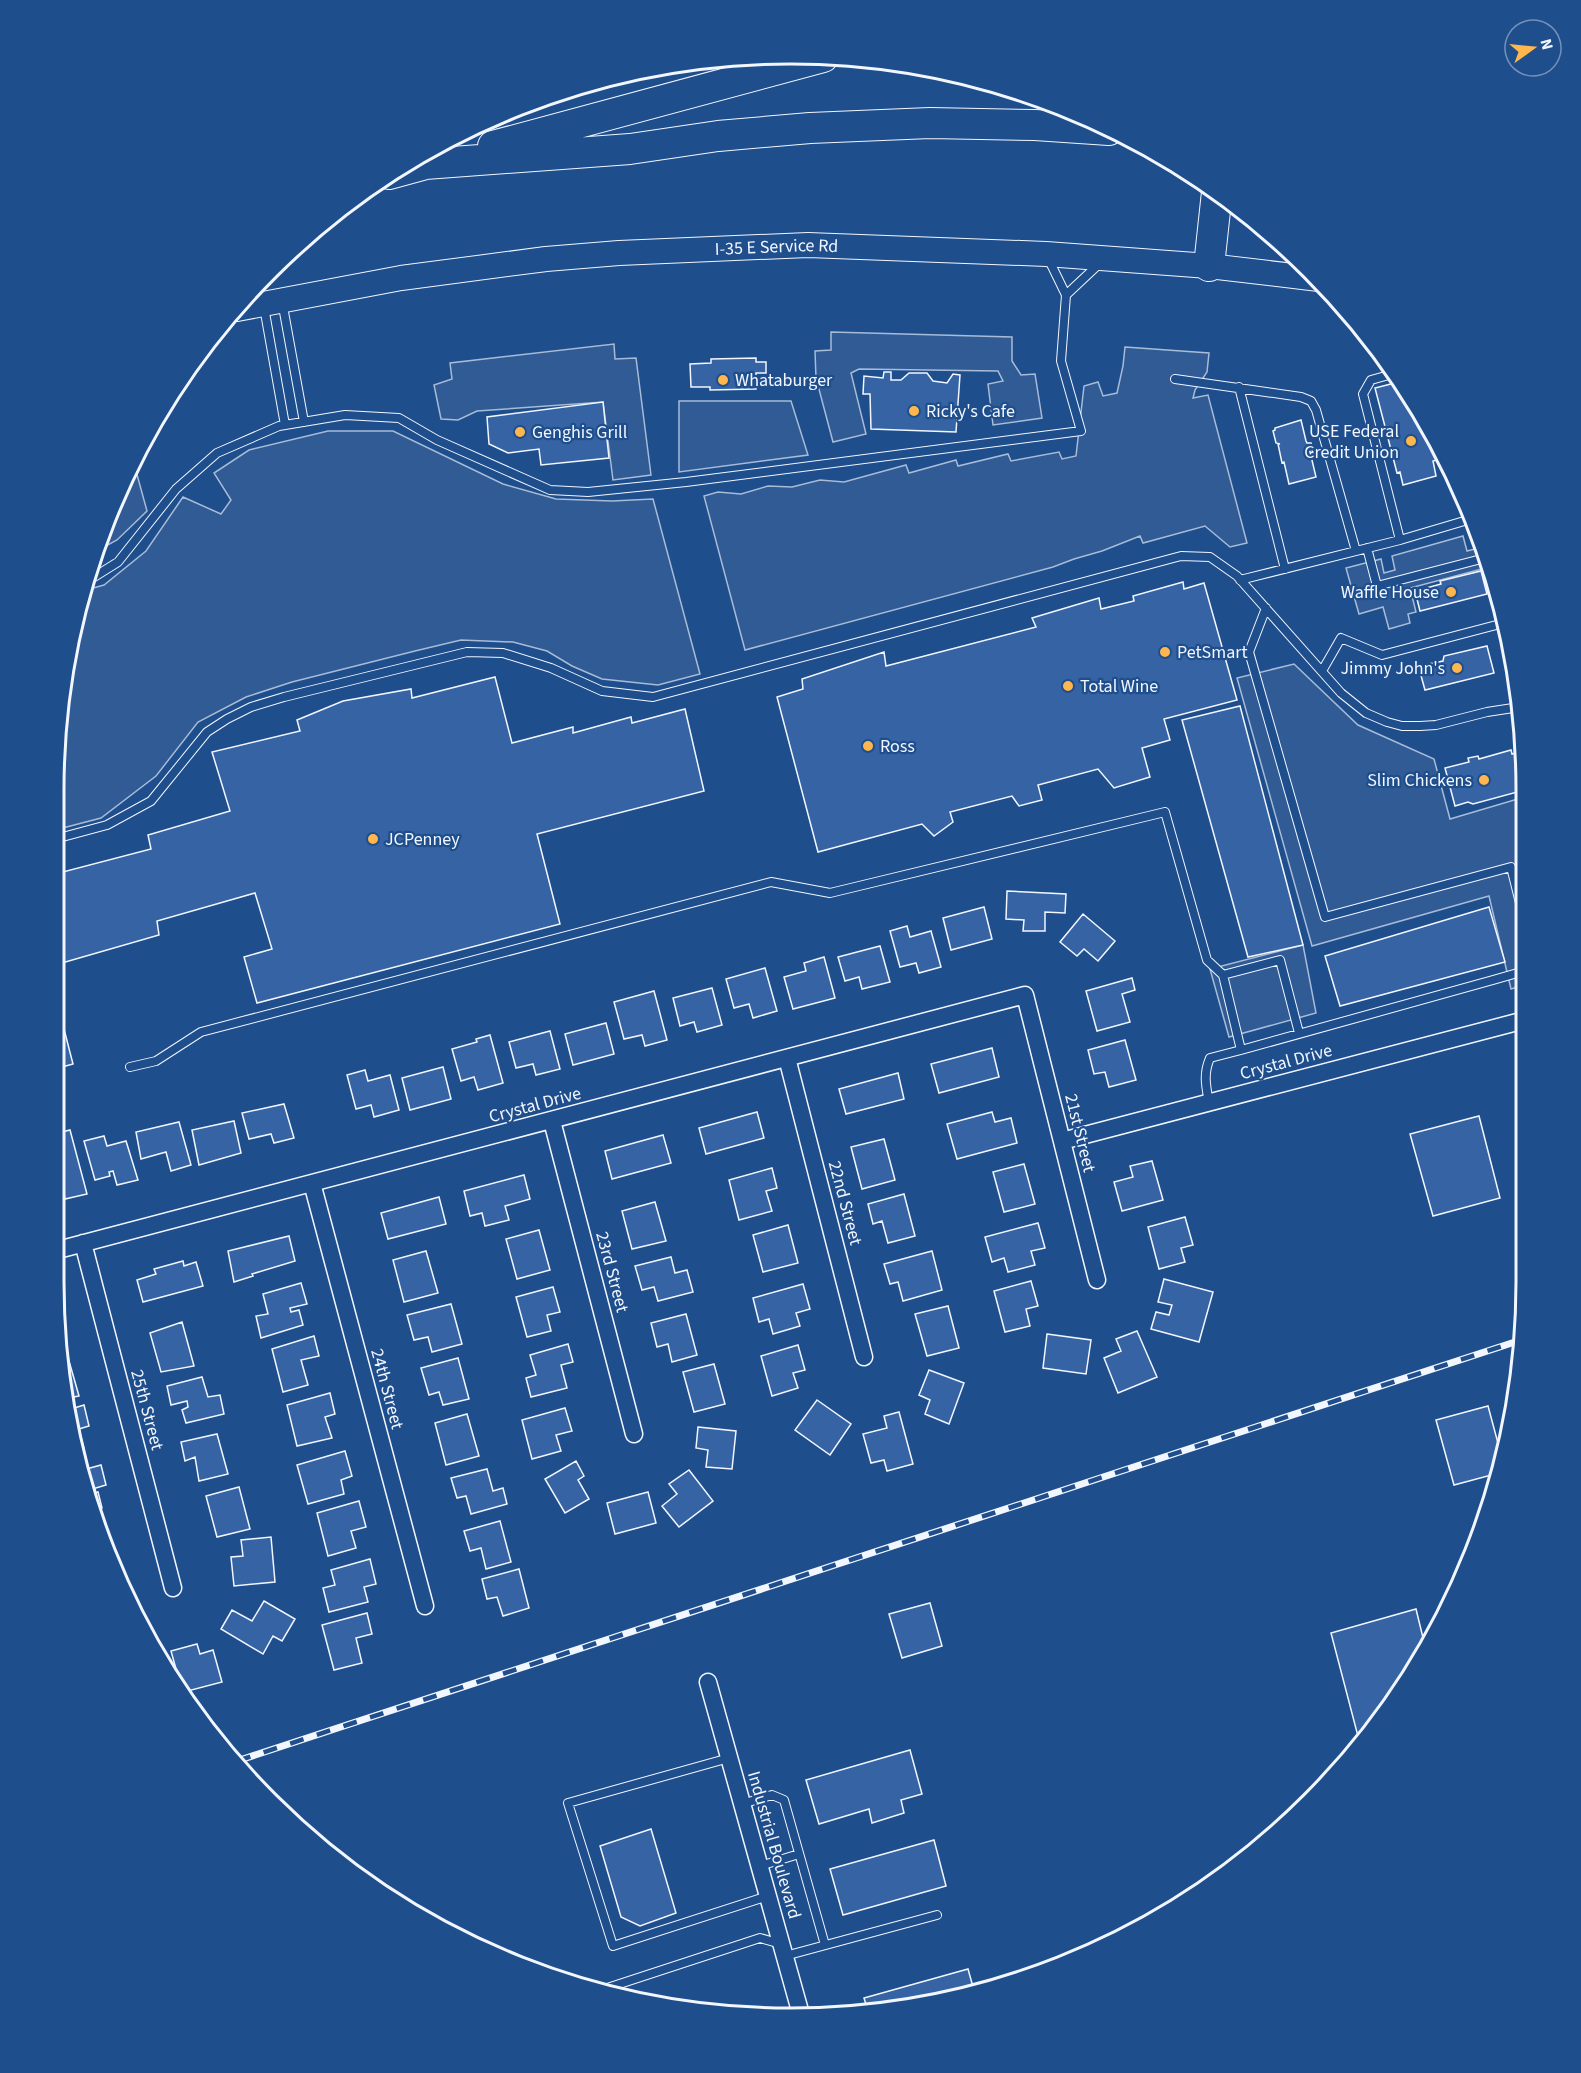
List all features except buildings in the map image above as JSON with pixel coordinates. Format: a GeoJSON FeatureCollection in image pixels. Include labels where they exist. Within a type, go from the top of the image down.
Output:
{"type":"FeatureCollection","features":[{"type":"Feature","properties":{"kind":"highway"},"geometry":{"type":"LineString","coordinates":[[425,164],[796,64]]}},
{"type":"Feature","properties":{"kind":"highway"},"geometry":{"type":"LineString","coordinates":[[425,164],[630,149],[718,136],[810,128],[930,123],[1088,129]]}},
{"type":"Feature","properties":{"kind":"highway"},"geometry":{"type":"LineString","coordinates":[[1209,266],[1216,203]]}},
{"type":"Feature","properties":{"kind":"street","name":"I-35 E Service Rd"},"geometry":{"type":"LineString","coordinates":[[250,306],[401,278],[546,259],[808,245],[1046,254],[1209,266],[1304,277]]}},
{"type":"Feature","properties":{"kind":"street","name":"Crystal Drive"},"geometry":{"type":"LineString","coordinates":[[64,1249],[1025,995]]}},
{"type":"Feature","properties":{"kind":"street","name":"21st Street"},"geometry":{"type":"LineString","coordinates":[[1025,995],[1097,1280]]}},
{"type":"Feature","properties":{"kind":"street","name":"Crystal Drive"},"geometry":{"type":"LineString","coordinates":[[1062,1141],[1516,1022]]}},
{"type":"Feature","properties":{"kind":"street","name":"22nd Street"},"geometry":{"type":"LineString","coordinates":[[787,1058],[864,1357]]}},
{"type":"Feature","properties":{"kind":"street","name":"23rd Street"},"geometry":{"type":"LineString","coordinates":[[552,1121],[634,1434]]}},
{"type":"Feature","properties":{"kind":"street","name":"24th Street"},"geometry":{"type":"LineString","coordinates":[[312,1183],[425,1606]]}},
{"type":"Feature","properties":{"kind":"street","name":"25th Street"},"geometry":{"type":"LineString","coordinates":[[83,1244],[173,1588]]}},
{"type":"Feature","properties":{"kind":"street","name":"Industrial Boulevard"},"geometry":{"type":"LineString","coordinates":[[708,1682],[799,2008]]}},
{"type":"Feature","properties":{"kind":"lane"},"geometry":{"type":"LineString","coordinates":[[98,575],[118,562],[176,489],[217,453],[285,425],[345,415],[399,418],[437,440],[550,490],[588,492],[686,482],[1081,430],[1061,361],[1066,296],[1046,254]]}},
{"type":"Feature","properties":{"kind":"lane"},"geometry":{"type":"LineString","coordinates":[[1066,296],[1105,258]]}},
{"type":"Feature","properties":{"kind":"lane"},"geometry":{"type":"LineString","coordinates":[[272,302],[304,422]]}},
{"type":"Feature","properties":{"kind":"lane"},"geometry":{"type":"LineString","coordinates":[[272,302],[285,425]]}},
{"type":"Feature","properties":{"kind":"lane"},"geometry":{"type":"LineString","coordinates":[[1386,376],[1371,380],[1363,394],[1400,540]]}},
{"type":"Feature","properties":{"kind":"lane"},"geometry":{"type":"LineString","coordinates":[[1175,379],[1301,397],[1311,401],[1316,411],[1356,551]]}},
{"type":"Feature","properties":{"kind":"lane"},"geometry":{"type":"LineString","coordinates":[[1239,387],[1285,569]]}},
{"type":"Feature","properties":{"kind":"lane"},"geometry":{"type":"LineString","coordinates":[[1240,580],[1400,540],[1464,521]]}},
{"type":"Feature","properties":{"kind":"lane"},"geometry":{"type":"LineString","coordinates":[[1367,548],[1377,586],[1479,560]]}},
{"type":"Feature","properties":{"kind":"lane"},"geometry":{"type":"LineString","coordinates":[[64,837],[107,825],[151,801],[207,732],[226,719],[251,707],[284,697],[467,652],[503,652],[551,668],[602,691],[653,697],[1173,558],[1195,556],[1210,558],[1240,580],[1341,693],[1366,713],[1402,726],[1436,725],[1486,712],[1511,708]]}},
{"type":"Feature","properties":{"kind":"lane"},"geometry":{"type":"LineString","coordinates":[[1266,608],[1249,652],[1325,917],[1511,867],[1516,887]]}},
{"type":"Feature","properties":{"kind":"lane"},"geometry":{"type":"LineString","coordinates":[[1322,671],[1341,639],[1382,655],[1497,625]]}},
{"type":"Feature","properties":{"kind":"lane"},"geometry":{"type":"LineString","coordinates":[[130,1067],[156,1061],[201,1032],[771,882],[830,893],[1165,812],[1207,960],[1223,975],[1241,1050]]}},
{"type":"Feature","properties":{"kind":"lane"},"geometry":{"type":"LineString","coordinates":[[1223,975],[1280,960],[1299,1034]]}},
{"type":"Feature","properties":{"kind":"lane"},"geometry":{"type":"LineString","coordinates":[[1209,1103],[1205,1070],[1210,1058],[1516,973]]}},
{"type":"Feature","properties":{"kind":"lane"},"geometry":{"type":"LineString","coordinates":[[729,1758],[568,1803],[614,1946],[768,1896]]}},
{"type":"Feature","properties":{"kind":"lane"},"geometry":{"type":"LineString","coordinates":[[742,1804],[772,1795],[784,1800],[825,1945]]}},
{"type":"Feature","properties":{"kind":"lane"},"geometry":{"type":"LineString","coordinates":[[760,1866],[799,1854]]}},
{"type":"Feature","properties":{"kind":"lane"},"geometry":{"type":"LineString","coordinates":[[613,1986],[760,1938],[783,1950],[825,1945],[937,1915]]}},
{"type":"Feature","properties":{"kind":"shaded area"},"geometry":{"type":"Polygon","coordinates":[[[831,332],[1012,337],[1012,361],[1021,375],[1035,374],[1042,418],[993,425],[988,384],[1003,381],[998,371],[859,369],[851,373],[866,434],[833,442],[816,378],[815,351],[831,350],[831,332]]]}},
{"type":"Feature","properties":{"kind":"shaded area"},"geometry":{"type":"Polygon","coordinates":[[[614,344],[615,359],[636,358],[651,475],[613,480],[603,402],[477,411],[458,420],[441,419],[434,385],[452,379],[450,363],[614,344]]]}},
{"type":"Feature","properties":{"kind":"shaded area"},"geometry":{"type":"Polygon","coordinates":[[[1125,347],[1209,353],[1207,372],[1195,390],[1193,398],[1208,395],[1247,543],[1230,547],[1205,526],[1143,543],[1140,536],[1053,567],[745,650],[704,496],[718,492],[741,494],[768,486],[792,487],[820,480],[844,482],[906,465],[909,473],[956,460],[958,466],[1008,454],[1011,461],[1059,452],[1062,459],[1076,456],[1084,386],[1098,382],[1103,396],[1117,393],[1125,347]]]}},
{"type":"Feature","properties":{"kind":"shaded area"},"geometry":{"type":"Polygon","coordinates":[[[679,401],[791,401],[808,455],[679,472],[679,401]]]}},
{"type":"Feature","properties":{"kind":"shaded area"},"geometry":{"type":"Polygon","coordinates":[[[328,431],[393,431],[503,484],[556,499],[612,501],[653,499],[700,674],[658,685],[602,679],[572,666],[547,651],[513,642],[461,640],[415,651],[292,682],[246,697],[198,722],[156,776],[101,818],[64,828],[66,743],[71,696],[78,649],[94,588],[104,585],[146,551],[183,497],[221,514],[231,500],[214,473],[249,450],[328,431]]]}},
{"type":"Feature","properties":{"kind":"shaded area"},"geometry":{"type":"Polygon","coordinates":[[[137,474],[147,511],[117,540],[108,545],[137,474]]]}},
{"type":"Feature","properties":{"kind":"shaded area"},"geometry":{"type":"Polygon","coordinates":[[[1463,536],[1467,551],[1475,549],[1482,569],[1410,588],[1416,612],[1408,614],[1410,623],[1389,629],[1383,607],[1359,614],[1346,568],[1381,559],[1384,573],[1395,570],[1392,556],[1463,536]]]}},
{"type":"Feature","properties":{"kind":"shaded area"},"geometry":{"type":"Polygon","coordinates":[[[1294,664],[1358,725],[1434,759],[1450,819],[1516,799],[1516,988],[1511,989],[1489,896],[1312,946],[1237,678],[1294,664]]]}},
{"type":"Feature","properties":{"kind":"shaded area"},"geometry":{"type":"Polygon","coordinates":[[[1303,945],[1316,1013],[1229,1037],[1210,969],[1303,945]]]}},
{"type":"Feature","properties":{"kind":"railway"},"geometry":{"type":"LineString","coordinates":[[243,1759],[1514,1342]]}},
{"type":"Feature","properties":{"kind":"place","name":"Whataburger"},"geometry":{"type":"Point","coordinates":[723,380]}},
{"type":"Feature","properties":{"kind":"place","name":"Ricky's Cafe"},"geometry":{"type":"Point","coordinates":[914,411]}},
{"type":"Feature","properties":{"kind":"place","name":"Genghis Grill"},"geometry":{"type":"Point","coordinates":[520,432]}},
{"type":"Feature","properties":{"kind":"place","name":"USE Federal Credit Union"},"geometry":{"type":"Point","coordinates":[1411,441]}},
{"type":"Feature","properties":{"kind":"place","name":"Waffle House"},"geometry":{"type":"Point","coordinates":[1451,592]}},
{"type":"Feature","properties":{"kind":"place","name":"PetSmart"},"geometry":{"type":"Point","coordinates":[1165,652]}},
{"type":"Feature","properties":{"kind":"place","name":"Jimmy John's"},"geometry":{"type":"Point","coordinates":[1457,668]}},
{"type":"Feature","properties":{"kind":"place","name":"Total Wine"},"geometry":{"type":"Point","coordinates":[1068,686]}},
{"type":"Feature","properties":{"kind":"place","name":"Ross"},"geometry":{"type":"Point","coordinates":[868,746]}},
{"type":"Feature","properties":{"kind":"place","name":"Slim Chickens"},"geometry":{"type":"Point","coordinates":[1484,780]}},
{"type":"Feature","properties":{"kind":"place","name":"JCPenney"},"geometry":{"type":"Point","coordinates":[373,839]}}]}
